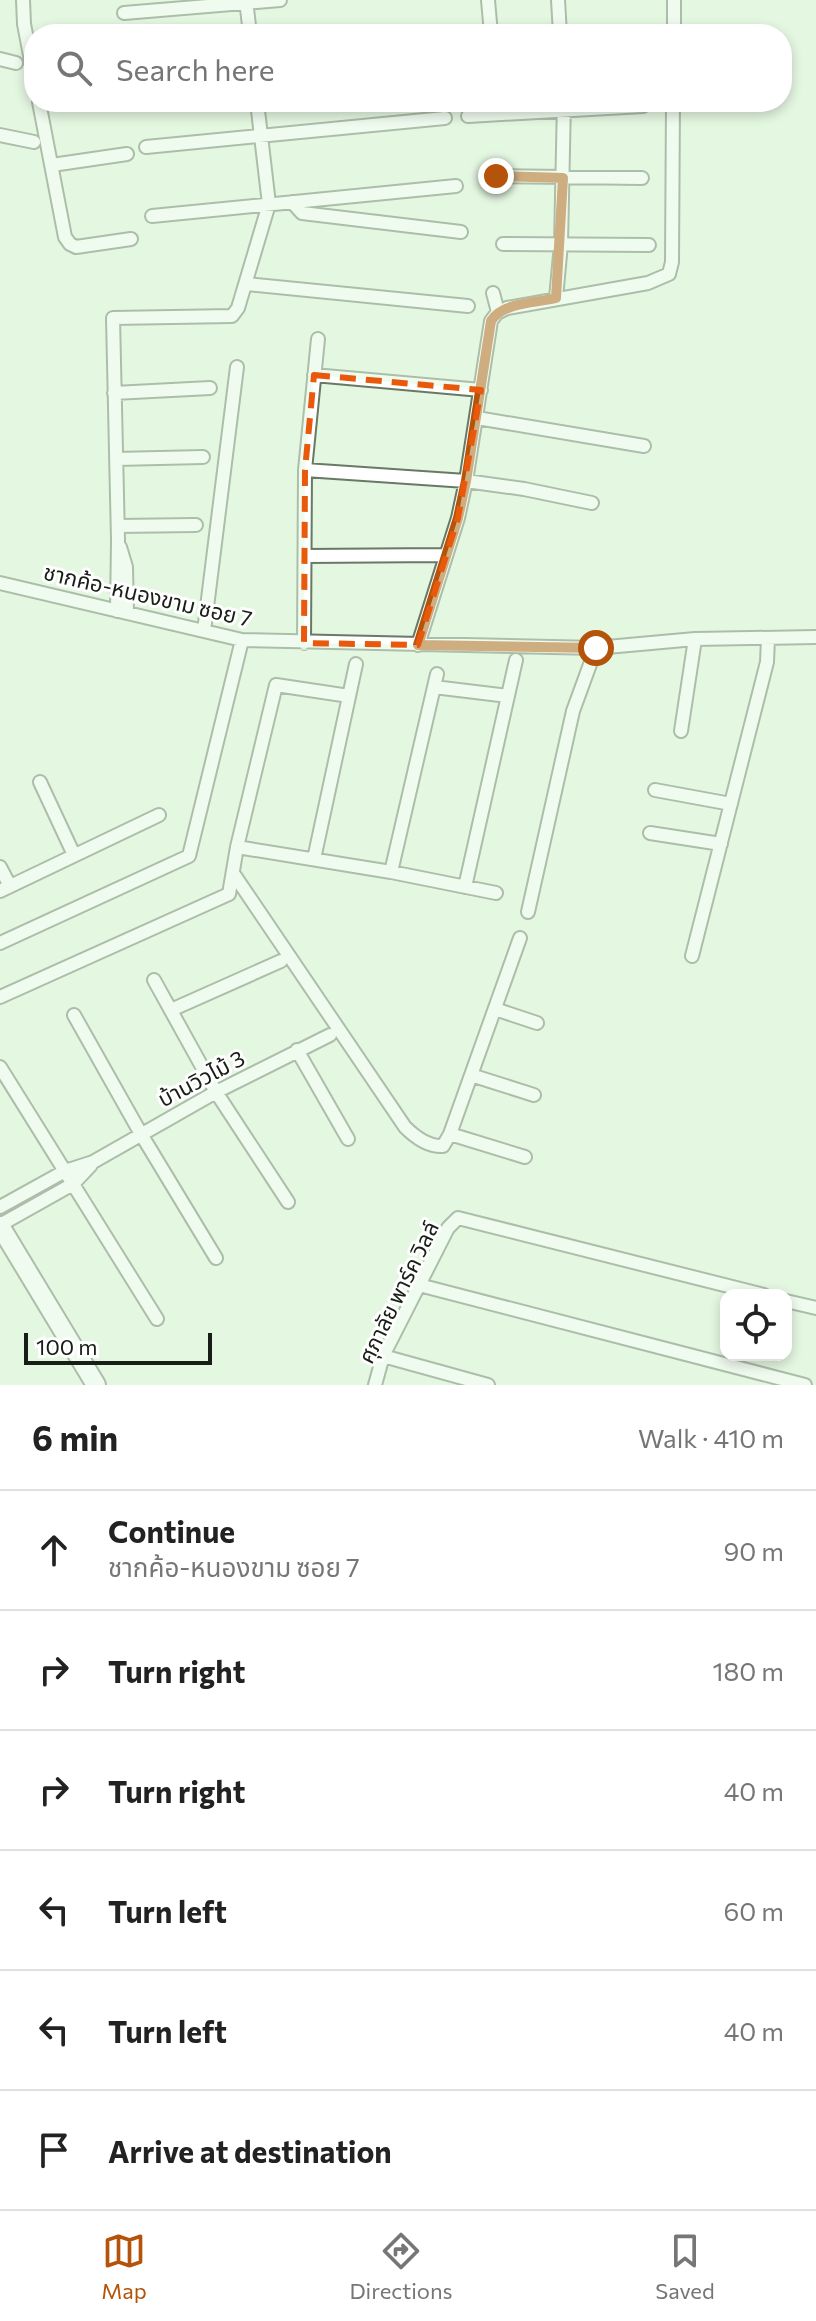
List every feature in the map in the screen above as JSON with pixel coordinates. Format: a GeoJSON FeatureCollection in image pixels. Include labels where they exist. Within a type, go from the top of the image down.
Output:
{"type":"FeatureCollection","features":[{"type":"Feature","properties":{"kind":"street"},"geometry":{"type":"LineString","coordinates":[[23,0],[24,24]]}},
{"type":"Feature","properties":{"kind":"street"},"geometry":{"type":"LineString","coordinates":[[124,13],[280,0]]}},
{"type":"Feature","properties":{"kind":"street"},"geometry":{"type":"LineString","coordinates":[[488,0],[490,24]]}},
{"type":"Feature","properties":{"kind":"street"},"geometry":{"type":"LineString","coordinates":[[558,0],[559,24]]}},
{"type":"Feature","properties":{"kind":"street"},"geometry":{"type":"LineString","coordinates":[[674,0],[674,24]]}},
{"type":"Feature","properties":{"kind":"street"},"geometry":{"type":"LineString","coordinates":[[247,2],[249,24]]}},
{"type":"Feature","properties":{"kind":"street"},"geometry":{"type":"LineString","coordinates":[[0,59],[16,63]]}},
{"type":"Feature","properties":{"kind":"street"},"geometry":{"type":"LineString","coordinates":[[41,112],[65,237],[76,247],[131,239]]}},
{"type":"Feature","properties":{"kind":"street"},"geometry":{"type":"LineString","coordinates":[[122,612],[113,318],[232,316],[238,308],[269,204],[258,112]]}},
{"type":"Feature","properties":{"kind":"street"},"geometry":{"type":"LineString","coordinates":[[468,116],[482,112]]}},
{"type":"Feature","properties":{"kind":"street"},"geometry":{"type":"LineString","coordinates":[[562,297],[564,112]]}},
{"type":"Feature","properties":{"kind":"street"},"geometry":{"type":"LineString","coordinates":[[418,645],[458,518],[491,321],[498,312],[562,297],[648,283],[669,274],[672,262],[673,112]]}},
{"type":"Feature","properties":{"kind":"street"},"geometry":{"type":"LineString","coordinates":[[146,147],[445,118]]}},
{"type":"Feature","properties":{"kind":"street"},"geometry":{"type":"LineString","coordinates":[[0,135],[34,142]]}},
{"type":"Feature","properties":{"kind":"street"},"geometry":{"type":"LineString","coordinates":[[52,165],[127,154]]}},
{"type":"Feature","properties":{"kind":"street"},"geometry":{"type":"LineString","coordinates":[[496,176],[642,178]]}},
{"type":"Feature","properties":{"kind":"street"},"geometry":{"type":"LineString","coordinates":[[152,216],[456,186]]}},
{"type":"Feature","properties":{"kind":"street"},"geometry":{"type":"LineString","coordinates":[[292,202],[302,213],[461,232]]}},
{"type":"Feature","properties":{"kind":"street"},"geometry":{"type":"LineString","coordinates":[[503,244],[649,245]]}},
{"type":"Feature","properties":{"kind":"street"},"geometry":{"type":"LineString","coordinates":[[247,284],[468,306]]}},
{"type":"Feature","properties":{"kind":"street"},"geometry":{"type":"LineString","coordinates":[[493,293],[498,312]]}},
{"type":"Feature","properties":{"kind":"street"},"geometry":{"type":"LineString","coordinates":[[304,643],[305,470],[318,339]]}},
{"type":"Feature","properties":{"kind":"street"},"geometry":{"type":"LineString","coordinates":[[204,631],[237,367]]}},
{"type":"Feature","properties":{"kind":"street"},"geometry":{"type":"LineString","coordinates":[[314,375],[481,390]]}},
{"type":"Feature","properties":{"kind":"street"},"geometry":{"type":"LineString","coordinates":[[114,393],[210,388]]}},
{"type":"Feature","properties":{"kind":"street"},"geometry":{"type":"LineString","coordinates":[[477,418],[644,446]]}},
{"type":"Feature","properties":{"kind":"street"},"geometry":{"type":"LineString","coordinates":[[116,459],[203,457]]}},
{"type":"Feature","properties":{"kind":"street"},"geometry":{"type":"LineString","coordinates":[[305,470],[466,481],[592,503]]}},
{"type":"Feature","properties":{"kind":"street"},"geometry":{"type":"LineString","coordinates":[[118,526],[196,525]]}},
{"type":"Feature","properties":{"kind":"street"},"geometry":{"type":"LineString","coordinates":[[305,556],[444,555]]}},
{"type":"Feature","properties":{"kind":"street","name":"ชากค้อ-หนองขาม ซอย 7"},"geometry":{"type":"LineString","coordinates":[[0,583],[242,640],[596,648],[695,639],[816,637]]}},
{"type":"Feature","properties":{"kind":"street"},"geometry":{"type":"LineString","coordinates":[[692,956],[767,662],[768,638]]}},
{"type":"Feature","properties":{"kind":"street"},"geometry":{"type":"LineString","coordinates":[[681,731],[695,639]]}},
{"type":"Feature","properties":{"kind":"street"},"geometry":{"type":"LineString","coordinates":[[0,943],[189,856],[242,640]]}},
{"type":"Feature","properties":{"kind":"street"},"geometry":{"type":"LineString","coordinates":[[528,912],[573,711],[596,648]]}},
{"type":"Feature","properties":{"kind":"street"},"geometry":{"type":"LineString","coordinates":[[465,887],[516,660]]}},
{"type":"Feature","properties":{"kind":"street"},"geometry":{"type":"LineString","coordinates":[[314,859],[356,664]]}},
{"type":"Feature","properties":{"kind":"street"},"geometry":{"type":"LineString","coordinates":[[391,872],[436,681],[508,696]]}},
{"type":"Feature","properties":{"kind":"street"},"geometry":{"type":"LineString","coordinates":[[0,997],[229,894],[237,847],[276,685],[349,696]]}},
{"type":"Feature","properties":{"kind":"street"},"geometry":{"type":"LineString","coordinates":[[40,782],[74,855]]}},
{"type":"Feature","properties":{"kind":"street"},"geometry":{"type":"LineString","coordinates":[[655,790],[731,804]]}},
{"type":"Feature","properties":{"kind":"street"},"geometry":{"type":"LineString","coordinates":[[0,867],[5,888],[159,815]]}},
{"type":"Feature","properties":{"kind":"street"},"geometry":{"type":"LineString","coordinates":[[650,833],[721,844]]}},
{"type":"Feature","properties":{"kind":"street"},"geometry":{"type":"LineString","coordinates":[[237,847],[496,893]]}},
{"type":"Feature","properties":{"kind":"street"},"geometry":{"type":"LineString","coordinates":[[233,873],[405,1127],[435,1146],[443,1146],[450,1134],[520,938]]}},
{"type":"Feature","properties":{"kind":"street"},"geometry":{"type":"LineString","coordinates":[[171,1010],[281,961]]}},
{"type":"Feature","properties":{"kind":"street"},"geometry":{"type":"LineString","coordinates":[[154,980],[216,1092],[288,1202]]}},
{"type":"Feature","properties":{"kind":"street"},"geometry":{"type":"LineString","coordinates":[[495,1009],[537,1023]]}},
{"type":"Feature","properties":{"kind":"street"},"geometry":{"type":"LineString","coordinates":[[74,1015],[216,1258]]}},
{"type":"Feature","properties":{"kind":"street","name":"บ้านวิวไม้ 3"},"geometry":{"type":"LineString","coordinates":[[0,1207],[65,1171],[93,1162],[216,1092],[330,1035]]}},
{"type":"Feature","properties":{"kind":"street"},"geometry":{"type":"LineString","coordinates":[[297,1050],[348,1139]]}},
{"type":"Feature","properties":{"kind":"street"},"geometry":{"type":"LineString","coordinates":[[0,1067],[157,1319]]}},
{"type":"Feature","properties":{"kind":"street"},"geometry":{"type":"LineString","coordinates":[[471,1075],[534,1095]]}},
{"type":"Feature","properties":{"kind":"street"},"geometry":{"type":"LineString","coordinates":[[450,1134],[525,1157]]}},
{"type":"Feature","properties":{"kind":"street","name":"บ้านวิวไม้ 3"},"geometry":{"type":"LineString","coordinates":[[0,1226],[73,1184],[93,1162]]}},
{"type":"Feature","properties":{"kind":"street","name":"ศุภาลัย พาร์ค วิลล์"},"geometry":{"type":"LineString","coordinates":[[375,1385],[383,1356],[448,1228],[458,1218],[740,1289]]}},
{"type":"Feature","properties":{"kind":"street"},"geometry":{"type":"LineString","coordinates":[[0,1226],[96,1385]]}},
{"type":"Feature","properties":{"kind":"street"},"geometry":{"type":"LineString","coordinates":[[419,1285],[805,1385]]}},
{"type":"Feature","properties":{"kind":"street"},"geometry":{"type":"LineString","coordinates":[[792,1302],[816,1308]]}},
{"type":"Feature","properties":{"kind":"street"},"geometry":{"type":"LineString","coordinates":[[383,1356],[488,1385]]}},
{"type":"Feature","properties":{"kind":"highlighted area"},"geometry":{"type":"Polygon","coordinates":[[[314,375],[481,390],[458,518],[418,645],[304,643],[305,470],[314,375]]]}},
{"type":"Feature","properties":{"kind":"route"},"geometry":{"type":"LineString","coordinates":[[496,176],[563,178],[556,298],[507,308],[497,313],[491,321],[458,518],[418,645],[596,648]]}}]}
